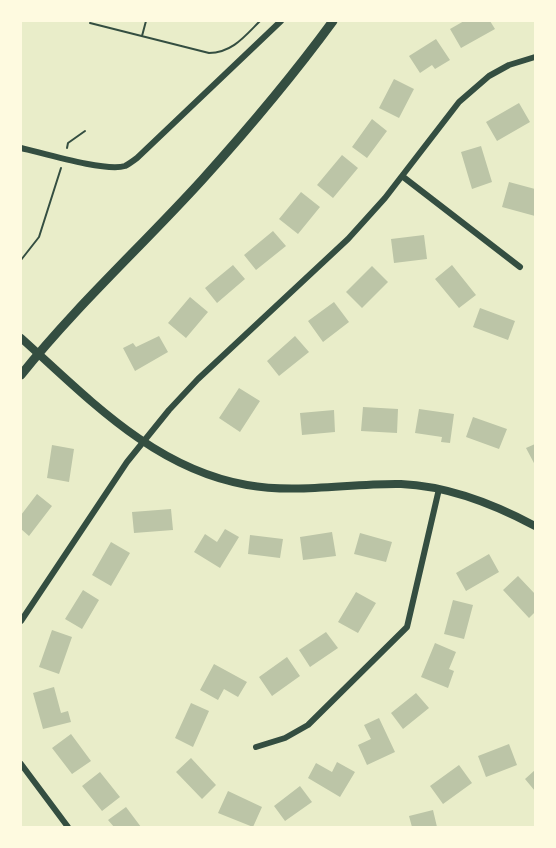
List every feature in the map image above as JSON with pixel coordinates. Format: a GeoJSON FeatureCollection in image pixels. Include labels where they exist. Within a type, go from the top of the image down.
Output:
{"type":"FeatureCollection","features":[{"type":"Feature","properties":{"kind":"main road"},"geometry":{"type":"LineString","coordinates":[[21,375],[38,353],[123,261],[201,181],[274,97],[333,21]]}},
{"type":"Feature","properties":{"kind":"street"},"geometry":{"type":"LineString","coordinates":[[21,148],[111,167],[127,165],[281,21]]}},
{"type":"Feature","properties":{"kind":"street"},"geometry":{"type":"LineString","coordinates":[[21,621],[142,442],[198,379],[348,239],[402,176],[459,102],[489,76],[509,65],[535,57]]}},
{"type":"Feature","properties":{"kind":"street"},"geometry":{"type":"LineString","coordinates":[[402,176],[520,267]]}},
{"type":"Feature","properties":{"kind":"street"},"geometry":{"type":"LineString","coordinates":[[21,338],[116,423],[142,442],[184,465],[220,479],[247,485],[285,488],[401,484],[439,489],[474,498],[505,510],[535,526]]}},
{"type":"Feature","properties":{"kind":"street"},"geometry":{"type":"LineString","coordinates":[[256,747],[285,738],[308,725],[407,627],[439,489]]}},
{"type":"Feature","properties":{"kind":"street"},"geometry":{"type":"LineString","coordinates":[[21,764],[68,827]]}},
{"type":"Feature","properties":{"kind":"path"},"geometry":{"type":"LineString","coordinates":[[142,36],[146,21]]}},
{"type":"Feature","properties":{"kind":"path"},"geometry":{"type":"LineString","coordinates":[[90,23],[221,53],[232,47],[260,21]]}},
{"type":"Feature","properties":{"kind":"path"},"geometry":{"type":"LineString","coordinates":[[21,260],[39,237],[68,143],[85,131]]}},
{"type":"Feature","properties":{"kind":"building"},"geometry":{"type":"Polygon","coordinates":[[[464,21],[490,21],[495,29],[461,48],[450,29],[464,21]]]}},
{"type":"Feature","properties":{"kind":"building"},"geometry":{"type":"Polygon","coordinates":[[[436,39],[450,60],[435,69],[432,65],[420,73],[409,56],[436,39]]]}},
{"type":"Feature","properties":{"kind":"building"},"geometry":{"type":"Polygon","coordinates":[[[394,79],[414,89],[399,118],[379,108],[394,79]]]}},
{"type":"Feature","properties":{"kind":"building"},"geometry":{"type":"Polygon","coordinates":[[[519,103],[530,122],[497,141],[486,122],[519,103]]]}},
{"type":"Feature","properties":{"kind":"building"},"geometry":{"type":"Polygon","coordinates":[[[372,119],[387,131],[367,158],[352,147],[372,119]]]}},
{"type":"Feature","properties":{"kind":"building"},"geometry":{"type":"Polygon","coordinates":[[[481,146],[492,182],[472,189],[461,152],[481,146]]]}},
{"type":"Feature","properties":{"kind":"building"},"geometry":{"type":"Polygon","coordinates":[[[342,155],[358,168],[333,198],[317,185],[342,155]]]}},
{"type":"Feature","properties":{"kind":"building"},"geometry":{"type":"Polygon","coordinates":[[[509,182],[535,189],[535,216],[502,207],[509,182]]]}},
{"type":"Feature","properties":{"kind":"building"},"geometry":{"type":"Polygon","coordinates":[[[301,192],[320,207],[298,234],[279,219],[301,192]]]}},
{"type":"Feature","properties":{"kind":"building"},"geometry":{"type":"Polygon","coordinates":[[[273,231],[286,246],[256,270],[244,255],[273,231]]]}},
{"type":"Feature","properties":{"kind":"building"},"geometry":{"type":"Polygon","coordinates":[[[424,235],[427,259],[394,263],[391,239],[424,235]]]}},
{"type":"Feature","properties":{"kind":"building"},"geometry":{"type":"Polygon","coordinates":[[[233,265],[245,279],[217,303],[205,288],[233,265]]]}},
{"type":"Feature","properties":{"kind":"building"},"geometry":{"type":"Polygon","coordinates":[[[452,265],[476,295],[459,308],[435,279],[452,265]]]}},
{"type":"Feature","properties":{"kind":"building"},"geometry":{"type":"Polygon","coordinates":[[[372,266],[388,282],[362,308],[346,292],[372,266]]]}},
{"type":"Feature","properties":{"kind":"building"},"geometry":{"type":"Polygon","coordinates":[[[190,297],[208,312],[186,338],[168,323],[190,297]]]}},
{"type":"Feature","properties":{"kind":"building"},"geometry":{"type":"Polygon","coordinates":[[[334,302],[349,322],[323,342],[308,321],[334,302]]]}},
{"type":"Feature","properties":{"kind":"building"},"geometry":{"type":"Polygon","coordinates":[[[480,308],[515,321],[508,340],[473,327],[480,308]]]}},
{"type":"Feature","properties":{"kind":"building"},"geometry":{"type":"Polygon","coordinates":[[[159,336],[168,352],[135,371],[123,348],[133,343],[136,347],[159,336]]]}},
{"type":"Feature","properties":{"kind":"building"},"geometry":{"type":"Polygon","coordinates":[[[295,336],[309,352],[279,376],[267,361],[295,336]]]}},
{"type":"Feature","properties":{"kind":"building"},"geometry":{"type":"Polygon","coordinates":[[[239,388],[260,401],[240,432],[219,418],[239,388]]]}},
{"type":"Feature","properties":{"kind":"building"},"geometry":{"type":"Polygon","coordinates":[[[363,407],[398,409],[397,433],[361,431],[363,407]]]}},
{"type":"Feature","properties":{"kind":"building"},"geometry":{"type":"Polygon","coordinates":[[[419,409],[454,414],[450,443],[441,442],[442,437],[415,433],[419,409]]]}},
{"type":"Feature","properties":{"kind":"building"},"geometry":{"type":"Polygon","coordinates":[[[334,410],[335,432],[302,435],[300,413],[334,410]]]}},
{"type":"Feature","properties":{"kind":"building"},"geometry":{"type":"Polygon","coordinates":[[[473,417],[507,429],[499,449],[466,437],[473,417]]]}},
{"type":"Feature","properties":{"kind":"building"},"geometry":{"type":"Polygon","coordinates":[[[535,444],[535,465],[526,448],[535,444]]]}},
{"type":"Feature","properties":{"kind":"building"},"geometry":{"type":"Polygon","coordinates":[[[52,445],[74,449],[69,482],[47,478],[52,445]]]}},
{"type":"Feature","properties":{"kind":"building"},"geometry":{"type":"Polygon","coordinates":[[[37,494],[52,506],[29,536],[21,529],[21,515],[37,494]]]}},
{"type":"Feature","properties":{"kind":"building"},"geometry":{"type":"Polygon","coordinates":[[[171,509],[173,530],[134,533],[132,512],[171,509]]]}},
{"type":"Feature","properties":{"kind":"building"},"geometry":{"type":"Polygon","coordinates":[[[225,529],[239,537],[220,568],[194,552],[205,534],[217,542],[225,529]]]}},
{"type":"Feature","properties":{"kind":"building"},"geometry":{"type":"Polygon","coordinates":[[[332,532],[336,556],[303,560],[300,537],[332,532]]]}},
{"type":"Feature","properties":{"kind":"building"},"geometry":{"type":"Polygon","coordinates":[[[360,533],[392,542],[386,562],[354,554],[360,533]]]}},
{"type":"Feature","properties":{"kind":"building"},"geometry":{"type":"Polygon","coordinates":[[[250,535],[283,539],[280,558],[248,554],[250,535]]]}},
{"type":"Feature","properties":{"kind":"building"},"geometry":{"type":"Polygon","coordinates":[[[111,542],[130,553],[111,586],[92,575],[111,542]]]}},
{"type":"Feature","properties":{"kind":"building"},"geometry":{"type":"Polygon","coordinates":[[[489,554],[499,572],[466,591],[456,573],[489,554]]]}},
{"type":"Feature","properties":{"kind":"building"},"geometry":{"type":"Polygon","coordinates":[[[518,576],[535,594],[535,612],[529,618],[503,590],[518,576]]]}},
{"type":"Feature","properties":{"kind":"building"},"geometry":{"type":"Polygon","coordinates":[[[83,590],[99,600],[82,629],[65,619],[83,590]]]}},
{"type":"Feature","properties":{"kind":"building"},"geometry":{"type":"Polygon","coordinates":[[[356,592],[376,603],[358,633],[338,622],[356,592]]]}},
{"type":"Feature","properties":{"kind":"building"},"geometry":{"type":"Polygon","coordinates":[[[453,600],[473,605],[464,639],[444,634],[453,600]]]}},
{"type":"Feature","properties":{"kind":"building"},"geometry":{"type":"Polygon","coordinates":[[[52,630],[72,637],[59,674],[39,667],[52,630]]]}},
{"type":"Feature","properties":{"kind":"building"},"geometry":{"type":"Polygon","coordinates":[[[326,632],[338,648],[310,667],[299,650],[326,632]]]}},
{"type":"Feature","properties":{"kind":"building"},"geometry":{"type":"Polygon","coordinates":[[[435,643],[456,652],[449,669],[454,671],[448,688],[421,677],[435,643]]]}},
{"type":"Feature","properties":{"kind":"building"},"geometry":{"type":"Polygon","coordinates":[[[287,657],[300,676],[272,696],[259,677],[287,657]]]}},
{"type":"Feature","properties":{"kind":"building"},"geometry":{"type":"Polygon","coordinates":[[[214,664],[247,682],[238,697],[224,689],[218,700],[200,690],[214,664]]]}},
{"type":"Feature","properties":{"kind":"building"},"geometry":{"type":"Polygon","coordinates":[[[54,687],[61,713],[68,711],[71,722],[43,729],[33,693],[54,687]]]}},
{"type":"Feature","properties":{"kind":"building"},"geometry":{"type":"Polygon","coordinates":[[[416,693],[429,708],[403,729],[391,713],[416,693]]]}},
{"type":"Feature","properties":{"kind":"building"},"geometry":{"type":"Polygon","coordinates":[[[191,703],[209,711],[193,747],[175,738],[191,703]]]}},
{"type":"Feature","properties":{"kind":"building"},"geometry":{"type":"Polygon","coordinates":[[[379,718],[395,752],[367,765],[358,745],[371,739],[364,725],[379,718]]]}},
{"type":"Feature","properties":{"kind":"building"},"geometry":{"type":"Polygon","coordinates":[[[71,734],[91,761],[72,774],[52,748],[71,734]]]}},
{"type":"Feature","properties":{"kind":"building"},"geometry":{"type":"Polygon","coordinates":[[[509,744],[517,765],[486,777],[478,756],[509,744]]]}},
{"type":"Feature","properties":{"kind":"building"},"geometry":{"type":"Polygon","coordinates":[[[191,758],[216,785],[202,799],[176,772],[191,758]]]}},
{"type":"Feature","properties":{"kind":"building"},"geometry":{"type":"Polygon","coordinates":[[[337,762],[355,772],[340,797],[308,778],[316,763],[332,772],[337,762]]]}},
{"type":"Feature","properties":{"kind":"building"},"geometry":{"type":"Polygon","coordinates":[[[459,765],[472,783],[443,804],[430,786],[459,765]]]}},
{"type":"Feature","properties":{"kind":"building"},"geometry":{"type":"Polygon","coordinates":[[[535,770],[535,791],[525,779],[535,770]]]}},
{"type":"Feature","properties":{"kind":"building"},"geometry":{"type":"Polygon","coordinates":[[[100,772],[120,797],[102,811],[82,786],[100,772]]]}},
{"type":"Feature","properties":{"kind":"building"},"geometry":{"type":"Polygon","coordinates":[[[300,786],[312,802],[285,821],[274,806],[300,786]]]}},
{"type":"Feature","properties":{"kind":"building"},"geometry":{"type":"Polygon","coordinates":[[[228,791],[262,807],[253,827],[218,813],[228,791]]]}},
{"type":"Feature","properties":{"kind":"building"},"geometry":{"type":"Polygon","coordinates":[[[126,807],[141,827],[114,827],[108,820],[126,807]]]}},
{"type":"Feature","properties":{"kind":"building"},"geometry":{"type":"Polygon","coordinates":[[[433,810],[437,827],[412,827],[409,816],[433,810]]]}}]}
